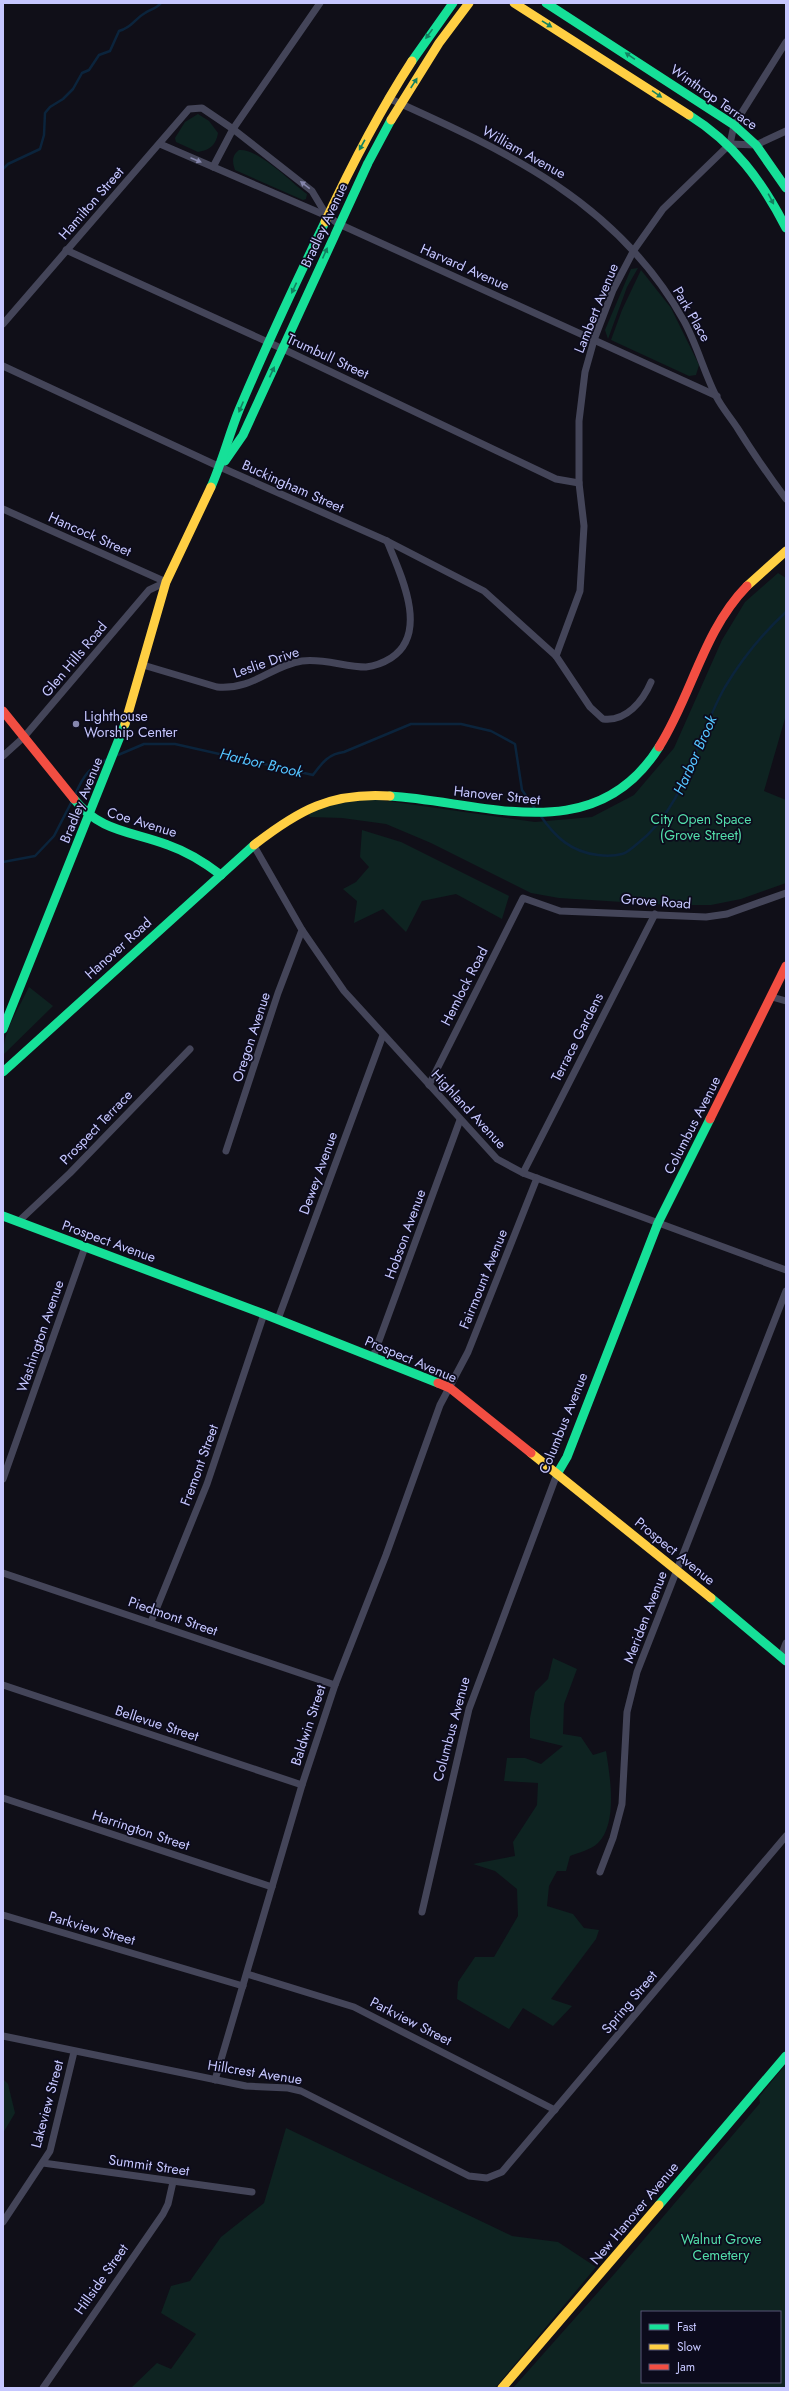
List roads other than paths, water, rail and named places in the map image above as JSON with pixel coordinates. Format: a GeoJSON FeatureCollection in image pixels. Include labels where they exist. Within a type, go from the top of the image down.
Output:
{"type":"FeatureCollection","features":[{"type":"Feature","properties":{"kind":"street"},"geometry":{"type":"LineString","coordinates":[[213,167],[233,129],[320,3]]}},
{"type":"Feature","properties":{"kind":"street","name":"Bradley Avenue"},"geometry":{"type":"LineString","coordinates":[[3,1029],[90,817],[130,714],[166,582],[220,468],[231,430],[268,342],[327,216],[388,98],[427,37],[453,3]]}},
{"type":"Feature","properties":{"kind":"street","name":"Bradley Avenue"},"geometry":{"type":"LineString","coordinates":[[220,468],[243,435],[368,163],[400,104],[440,43],[469,3]]}},
{"type":"Feature","properties":{"kind":"street","name":"Winthrop Terrace"},"geometry":{"type":"LineString","coordinates":[[514,3],[643,84],[707,126],[730,144],[750,166],[769,194],[786,228]]}},
{"type":"Feature","properties":{"kind":"street","name":"Winthrop Terrace"},"geometry":{"type":"LineString","coordinates":[[546,3],[734,124],[756,145],[786,188]]}},
{"type":"Feature","properties":{"kind":"street"},"geometry":{"type":"LineString","coordinates":[[567,36],[576,21]]}},
{"type":"Feature","properties":{"kind":"street"},"geometry":{"type":"LineString","coordinates":[[786,42],[734,124],[730,144],[756,145],[786,131]]}},
{"type":"Feature","properties":{"kind":"street","name":"Winthrop Terrace"},"geometry":{"type":"LineString","coordinates":[[643,84],[651,70]]}},
{"type":"Feature","properties":{"kind":"street","name":"William Avenue"},"geometry":{"type":"LineString","coordinates":[[388,98],[501,151],[535,170],[569,193],[634,250]]}},
{"type":"Feature","properties":{"kind":"street","name":"Harvard Avenue"},"geometry":{"type":"LineString","coordinates":[[202,108],[233,129],[312,191],[327,216]]}},
{"type":"Feature","properties":{"kind":"street","name":"Hamilton Street"},"geometry":{"type":"LineString","coordinates":[[3,324],[189,109],[202,108]]}},
{"type":"Feature","properties":{"kind":"street","name":"Harvard Avenue"},"geometry":{"type":"LineString","coordinates":[[160,144],[327,216],[339,224],[594,340]]}},
{"type":"Feature","properties":{"kind":"street","name":"Lambert Avenue"},"geometry":{"type":"LineString","coordinates":[[556,656],[580,591],[584,526],[579,483],[579,421],[585,372],[594,340],[613,290],[634,250],[663,209],[730,144]]}},
{"type":"Feature","properties":{"kind":"street","name":"Trumbull Street"},"geometry":{"type":"LineString","coordinates":[[66,250],[283,349],[556,479],[579,483]]}},
{"type":"Feature","properties":{"kind":"street","name":"Park Place"},"geometry":{"type":"LineString","coordinates":[[634,250],[684,321],[717,396],[768,476],[786,499]]}},
{"type":"Feature","properties":{"kind":"street"},"geometry":{"type":"LineString","coordinates":[[594,340],[717,396]]}},
{"type":"Feature","properties":{"kind":"street","name":"Buckingham Street"},"geometry":{"type":"LineString","coordinates":[[3,366],[220,468],[387,541],[484,591],[556,656],[590,707],[603,718],[617,718],[629,712],[643,699],[651,682]]}},
{"type":"Feature","properties":{"kind":"street","name":"Hancock Street"},"geometry":{"type":"LineString","coordinates":[[3,509],[166,582]]}},
{"type":"Feature","properties":{"kind":"street","name":"Leslie Drive"},"geometry":{"type":"LineString","coordinates":[[144,665],[217,687],[228,688],[240,687],[297,662],[308,660],[366,667],[376,666],[399,653],[409,634],[410,623],[404,587],[387,541]]}},
{"type":"Feature","properties":{"kind":"street","name":"Hanover Street"},"geometry":{"type":"LineString","coordinates":[[254,846],[299,812],[336,798],[355,795],[395,797],[528,814],[565,812],[602,799],[618,790],[644,768],[665,738],[721,619],[733,599],[749,582],[786,551]]}},
{"type":"Feature","properties":{"kind":"street","name":"Glen Hills Road"},"geometry":{"type":"LineString","coordinates":[[3,756],[24,737],[149,590],[166,582]]}},
{"type":"Feature","properties":{"kind":"street","name":"Coe Avenue"},"geometry":{"type":"LineString","coordinates":[[3,711],[80,807],[90,817],[108,828],[186,851],[204,861],[221,875]]}},
{"type":"Feature","properties":{"kind":"street","name":"Hanover Road"},"geometry":{"type":"LineString","coordinates":[[3,1072],[254,846]]}},
{"type":"Feature","properties":{"kind":"street","name":"Highland Avenue"},"geometry":{"type":"LineString","coordinates":[[254,846],[302,930],[329,972],[383,1035],[460,1120],[497,1158],[523,1173],[786,1270]]}},
{"type":"Feature","properties":{"kind":"street","name":"Grove Road"},"geometry":{"type":"LineString","coordinates":[[523,898],[560,911],[706,917],[727,914],[786,893]]}},
{"type":"Feature","properties":{"kind":"street","name":"Hemlock Road"},"geometry":{"type":"LineString","coordinates":[[429,1085],[523,898]]}},
{"type":"Feature","properties":{"kind":"street","name":"Terrace Gardens"},"geometry":{"type":"LineString","coordinates":[[523,1173],[655,914]]}},
{"type":"Feature","properties":{"kind":"street","name":"Oregon Avenue"},"geometry":{"type":"LineString","coordinates":[[226,1152],[278,992],[302,930]]}},
{"type":"Feature","properties":{"kind":"street","name":"Columbus Avenue"},"geometry":{"type":"LineString","coordinates":[[422,1912],[469,1708],[558,1474],[567,1457],[658,1222],[772,997],[786,966]]}},
{"type":"Feature","properties":{"kind":"street"},"geometry":{"type":"LineString","coordinates":[[772,997],[786,1000]]}},
{"type":"Feature","properties":{"kind":"street","name":"Dewey Avenue"},"geometry":{"type":"LineString","coordinates":[[278,1319],[383,1035]]}},
{"type":"Feature","properties":{"kind":"street","name":"Prospect Terrace"},"geometry":{"type":"LineString","coordinates":[[18,1222],[70,1174],[190,1049]]}},
{"type":"Feature","properties":{"kind":"street","name":"Hobson Avenue"},"geometry":{"type":"LineString","coordinates":[[373,1357],[460,1120]]}},
{"type":"Feature","properties":{"kind":"street","name":"Fairmount Avenue"},"geometry":{"type":"LineString","coordinates":[[450,1388],[468,1352],[538,1178]]}},
{"type":"Feature","properties":{"kind":"street","name":"Prospect Avenue"},"geometry":{"type":"LineString","coordinates":[[3,1216],[278,1319],[450,1388],[677,1570],[783,1658]]}},
{"type":"Feature","properties":{"kind":"street","name":"Washington Avenue"},"geometry":{"type":"LineString","coordinates":[[3,1479],[85,1247]]}},
{"type":"Feature","properties":{"kind":"street","name":"Meriden Avenue"},"geometry":{"type":"LineString","coordinates":[[600,1872],[613,1838],[622,1804],[627,1712],[631,1691],[786,1290]]}},
{"type":"Feature","properties":{"kind":"street","name":"Fremont Street"},"geometry":{"type":"LineString","coordinates":[[151,1622],[207,1484],[264,1314]]}},
{"type":"Feature","properties":{"kind":"street","name":"Baldwin Street"},"geometry":{"type":"LineString","coordinates":[[215,2080],[302,1785],[335,1685],[362,1612],[386,1555],[436,1416],[450,1388]]}},
{"type":"Feature","properties":{"kind":"street","name":"Piedmont Street"},"geometry":{"type":"LineString","coordinates":[[3,1573],[335,1685]]}},
{"type":"Feature","properties":{"kind":"street"},"geometry":{"type":"LineString","coordinates":[[783,1658],[786,1643]]}},
{"type":"Feature","properties":{"kind":"street","name":"Bellevue Street"},"geometry":{"type":"LineString","coordinates":[[3,1685],[302,1785]]}},
{"type":"Feature","properties":{"kind":"street","name":"Harrington Street"},"geometry":{"type":"LineString","coordinates":[[3,1798],[272,1887]]}},
{"type":"Feature","properties":{"kind":"street","name":"Spring Street"},"geometry":{"type":"LineString","coordinates":[[487,2178],[502,2172],[786,1836]]}},
{"type":"Feature","properties":{"kind":"street","name":"Parkview Street"},"geometry":{"type":"LineString","coordinates":[[3,1915],[243,1986]]}},
{"type":"Feature","properties":{"kind":"street","name":"Parkview Street"},"geometry":{"type":"LineString","coordinates":[[247,1974],[354,2007],[555,2110]]}},
{"type":"Feature","properties":{"kind":"street","name":"Hillcrest Avenue"},"geometry":{"type":"LineString","coordinates":[[3,2036],[74,2052],[246,2086],[288,2088],[301,2091],[469,2176],[487,2178]]}},
{"type":"Feature","properties":{"kind":"street","name":"Lakeview Street"},"geometry":{"type":"LineString","coordinates":[[3,2222],[44,2163],[55,2136],[74,2052]]}},
{"type":"Feature","properties":{"kind":"street","name":"New Hanover Avenue"},"geometry":{"type":"LineString","coordinates":[[502,2388],[786,2056]]}},
{"type":"Feature","properties":{"kind":"street","name":"Summit Street"},"geometry":{"type":"LineString","coordinates":[[44,2163],[252,2192]]}},
{"type":"Feature","properties":{"kind":"street","name":"Hillside Street"},"geometry":{"type":"LineString","coordinates":[[43,2388],[163,2214],[168,2204],[173,2182]]}},
{"type":"Feature","properties":{"kind":"waterway"},"geometry":{"type":"LineString","coordinates":[[3,169],[8,164],[40,149],[44,135],[45,113],[50,107],[63,99],[73,89],[82,73],[89,70],[99,55],[110,51],[119,31],[161,3]]}},
{"type":"Feature","properties":{"kind":"waterway","name":"Harbor Brook"},"geometry":{"type":"LineString","coordinates":[[540,815],[558,837],[580,851],[610,856],[624,853],[631,849],[654,828],[668,811],[679,791],[725,687],[745,657],[777,620],[786,612]]}},
{"type":"Feature","properties":{"kind":"waterway","name":"Harbor Brook"},"geometry":{"type":"LineString","coordinates":[[118,755],[144,744],[175,744],[313,775],[330,757],[411,724],[461,724],[491,731],[515,744],[522,790],[536,810]]}},
{"type":"Feature","properties":{"kind":"waterway","name":"Harbor Brook"},"geometry":{"type":"LineString","coordinates":[[75,795],[88,772],[110,758]]}},
{"type":"Feature","properties":{"kind":"waterway","name":"Harbor Brook"},"geometry":{"type":"LineString","coordinates":[[3,862],[35,856],[54,836],[72,801]]}},
{"type":"Feature","properties":{"kind":"place","name":"Lighthouse Worship Center"},"geometry":{"type":"Point","coordinates":[76,724]}},
{"type":"Feature","properties":{"kind":"park label","name":"City Open Space (Grove Street)"},"geometry":{"type":"Point","coordinates":[701,828]}},
{"type":"Feature","properties":{"kind":"park label","name":"Walnut Grove Cemetery"},"geometry":{"type":"Point","coordinates":[721,2248]}}]}
